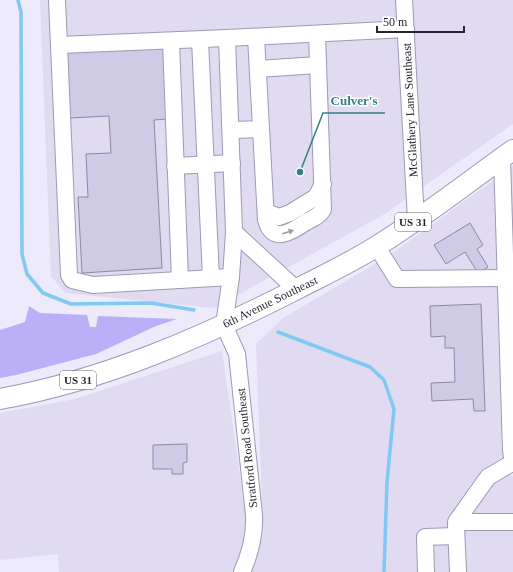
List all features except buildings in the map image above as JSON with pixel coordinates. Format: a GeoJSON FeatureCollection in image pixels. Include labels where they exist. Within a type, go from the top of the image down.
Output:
{"type":"FeatureCollection","features":[{"type":"Feature","properties":{"kind":"main road","name":"6th Avenue Southeast"},"geometry":{"type":"LineString","coordinates":[[0,399],[41,390],[96,375],[150,356],[224,325],[296,290],[376,247],[508,154]]}},
{"type":"Feature","properties":{"kind":"street"},"geometry":{"type":"LineString","coordinates":[[57,0],[69,275],[72,280],[93,285],[231,277]]}},
{"type":"Feature","properties":{"kind":"street","name":"McGlathery Lane Southeast"},"geometry":{"type":"LineString","coordinates":[[404,0],[416,220]]}},
{"type":"Feature","properties":{"kind":"street"},"geometry":{"type":"LineString","coordinates":[[59,45],[406,30]]}},
{"type":"Feature","properties":{"kind":"street"},"geometry":{"type":"LineString","coordinates":[[256,36],[268,228],[276,234],[283,234],[291,232],[322,212],[324,204],[317,34]]}},
{"type":"Feature","properties":{"kind":"street"},"geometry":{"type":"LineString","coordinates":[[224,325],[231,277],[234,232],[227,38]]}},
{"type":"Feature","properties":{"kind":"street"},"geometry":{"type":"LineString","coordinates":[[200,40],[211,278]]}},
{"type":"Feature","properties":{"kind":"street"},"geometry":{"type":"LineString","coordinates":[[171,41],[180,280]]}},
{"type":"Feature","properties":{"kind":"street"},"geometry":{"type":"LineString","coordinates":[[258,70],[318,65]]}},
{"type":"Feature","properties":{"kind":"street"},"geometry":{"type":"LineString","coordinates":[[231,130],[261,128]]}},
{"type":"Feature","properties":{"kind":"street"},"geometry":{"type":"LineString","coordinates":[[458,572],[456,529],[488,477],[513,464],[506,278],[509,246],[508,154]]}},
{"type":"Feature","properties":{"kind":"street"},"geometry":{"type":"LineString","coordinates":[[175,166],[232,163]]}},
{"type":"Feature","properties":{"kind":"street"},"geometry":{"type":"LineString","coordinates":[[234,232],[296,290]]}},
{"type":"Feature","properties":{"kind":"street"},"geometry":{"type":"LineString","coordinates":[[376,247],[397,279],[506,278]]}},
{"type":"Feature","properties":{"kind":"street","name":"Stratford Road Southeast"},"geometry":{"type":"LineString","coordinates":[[224,325],[237,354],[254,515],[252,540],[242,572]]}},
{"type":"Feature","properties":{"kind":"street"},"geometry":{"type":"LineString","coordinates":[[426,572],[425,538],[456,529],[513,522]]}},
{"type":"Feature","properties":{"kind":"shaded area"},"geometry":{"type":"Polygon","coordinates":[[[40,0],[513,0],[513,124],[383,215],[214,308],[65,293],[51,276],[40,0]]]}},
{"type":"Feature","properties":{"kind":"shaded area"},"geometry":{"type":"Polygon","coordinates":[[[513,166],[513,442],[501,442],[505,471],[513,477],[513,572],[59,572],[58,554],[0,560],[0,413],[75,399],[222,351],[244,502],[262,505],[256,344],[283,318],[387,257],[513,166]]]}},
{"type":"Feature","properties":{"kind":"shaded area"},"geometry":{"type":"Polygon","coordinates":[[[29,306],[40,313],[87,315],[90,327],[96,327],[98,316],[177,319],[156,326],[96,354],[0,378],[0,330],[25,322],[29,306]]]}},
{"type":"Feature","properties":{"kind":"waterway"},"geometry":{"type":"LineString","coordinates":[[18,0],[21,12],[22,254],[27,274],[43,293],[71,304],[151,303],[194,310]]}},
{"type":"Feature","properties":{"kind":"waterway"},"geometry":{"type":"LineString","coordinates":[[278,332],[370,367],[384,380],[394,409],[387,482],[384,572]]}},
{"type":"Feature","properties":{"kind":"place","name":"Culver's"},"geometry":{"type":"Point","coordinates":[300,172]}}]}
